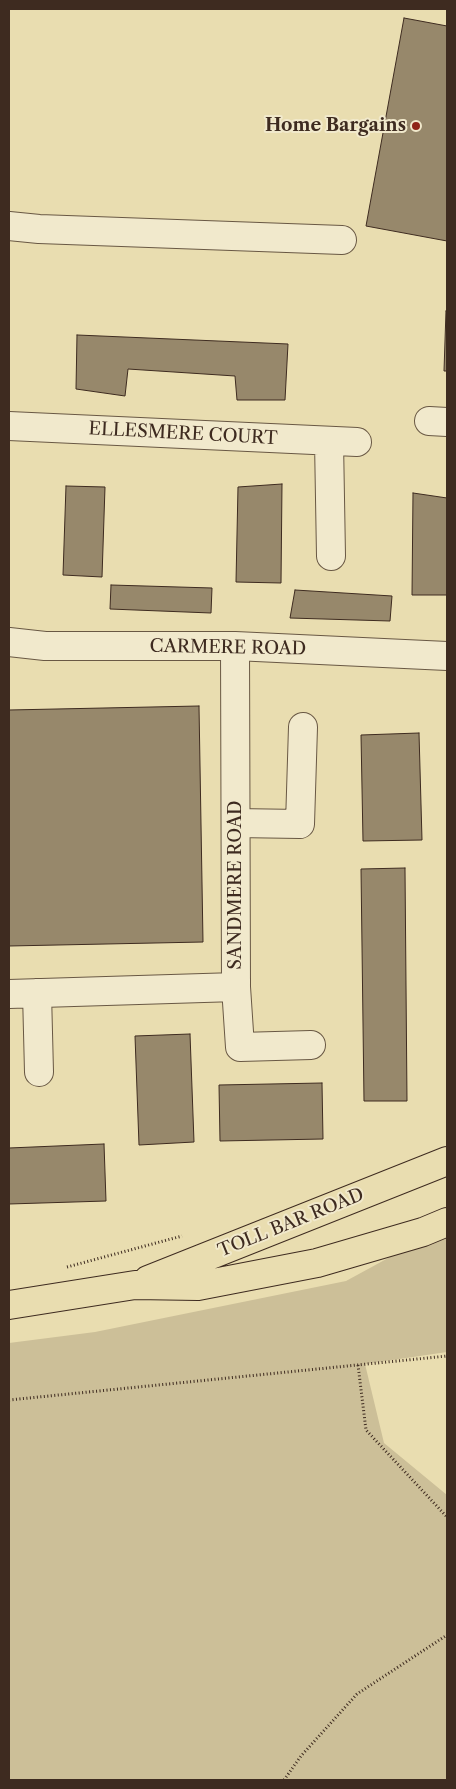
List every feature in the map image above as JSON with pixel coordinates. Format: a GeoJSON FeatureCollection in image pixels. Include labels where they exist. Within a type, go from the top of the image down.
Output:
{"type":"FeatureCollection","features":[{"type":"Feature","properties":{"kind":"main road","name":"TOLL BAR ROAD"},"geometry":{"type":"LineString","coordinates":[[135,1285],[447,1161]]}},
{"type":"Feature","properties":{"kind":"main road","name":"TOLL BAR ROAD"},"geometry":{"type":"LineString","coordinates":[[9,1305],[135,1285],[198,1286],[317,1263],[424,1232],[447,1222]]}},
{"type":"Feature","properties":{"kind":"street"},"geometry":{"type":"LineString","coordinates":[[9,226],[39,229],[342,240]]}},
{"type":"Feature","properties":{"kind":"street","name":"ELLESMERE COURT"},"geometry":{"type":"LineString","coordinates":[[9,426],[357,442]]}},
{"type":"Feature","properties":{"kind":"street"},"geometry":{"type":"LineString","coordinates":[[329,441],[331,556]]}},
{"type":"Feature","properties":{"kind":"street","name":"CARMERE ROAD"},"geometry":{"type":"LineString","coordinates":[[9,642],[45,646],[235,646],[447,656]]}},
{"type":"Feature","properties":{"kind":"street","name":"SANDMERE ROAD"},"geometry":{"type":"LineString","coordinates":[[9,994],[236,987],[235,646]]}},
{"type":"Feature","properties":{"kind":"street"},"geometry":{"type":"LineString","coordinates":[[236,823],[300,824],[303,727]]}},
{"type":"Feature","properties":{"kind":"street"},"geometry":{"type":"LineString","coordinates":[[236,987],[240,1047],[311,1045]]}},
{"type":"Feature","properties":{"kind":"street"},"geometry":{"type":"LineString","coordinates":[[37,993],[39,1072]]}},
{"type":"Feature","properties":{"kind":"path"},"geometry":{"type":"LineString","coordinates":[[66,1268],[189,1234]]}},
{"type":"Feature","properties":{"kind":"path"},"geometry":{"type":"LineString","coordinates":[[9,1400],[447,1356]]}},
{"type":"Feature","properties":{"kind":"path"},"geometry":{"type":"LineString","coordinates":[[358,1365],[366,1430],[447,1517]]}},
{"type":"Feature","properties":{"kind":"path"},"geometry":{"type":"LineString","coordinates":[[284,1780],[301,1756],[357,1694],[447,1635]]}},
{"type":"Feature","properties":{"kind":"shaded area"},"geometry":{"type":"Polygon","coordinates":[[[447,1226],[447,1352],[365,1364],[384,1443],[447,1495],[447,1780],[9,1780],[9,1343],[95,1332],[346,1281],[447,1226]]]}},
{"type":"Feature","properties":{"kind":"building","name":"Home Bargains"},"geometry":{"type":"Polygon","coordinates":[[[404,18],[447,26],[447,241],[366,226],[404,18]]]}},
{"type":"Feature","properties":{"kind":"building"},"geometry":{"type":"Polygon","coordinates":[[[446,311],[447,371],[444,371],[446,311]]]}},
{"type":"Feature","properties":{"kind":"building"},"geometry":{"type":"Polygon","coordinates":[[[77,335],[288,344],[285,400],[237,400],[235,376],[128,369],[125,396],[76,389],[77,335]]]}},
{"type":"Feature","properties":{"kind":"building"},"geometry":{"type":"Polygon","coordinates":[[[282,484],[281,583],[236,582],[238,487],[282,484]]]}},
{"type":"Feature","properties":{"kind":"building"},"geometry":{"type":"Polygon","coordinates":[[[66,486],[105,487],[102,577],[63,575],[66,486]]]}},
{"type":"Feature","properties":{"kind":"building"},"geometry":{"type":"Polygon","coordinates":[[[413,493],[447,498],[447,595],[412,595],[413,493]]]}},
{"type":"Feature","properties":{"kind":"building"},"geometry":{"type":"Polygon","coordinates":[[[111,585],[212,588],[211,613],[110,609],[111,585]]]}},
{"type":"Feature","properties":{"kind":"building"},"geometry":{"type":"Polygon","coordinates":[[[295,590],[392,596],[390,621],[290,618],[295,590]]]}},
{"type":"Feature","properties":{"kind":"building"},"geometry":{"type":"Polygon","coordinates":[[[199,706],[203,942],[9,946],[9,710],[199,706]]]}},
{"type":"Feature","properties":{"kind":"building"},"geometry":{"type":"Polygon","coordinates":[[[419,733],[422,840],[363,841],[361,735],[419,733]]]}},
{"type":"Feature","properties":{"kind":"building"},"geometry":{"type":"Polygon","coordinates":[[[405,868],[407,1101],[364,1101],[361,869],[405,868]]]}},
{"type":"Feature","properties":{"kind":"building"},"geometry":{"type":"Polygon","coordinates":[[[190,1034],[194,1142],[139,1145],[135,1036],[190,1034]]]}},
{"type":"Feature","properties":{"kind":"building"},"geometry":{"type":"Polygon","coordinates":[[[322,1083],[323,1139],[220,1141],[219,1085],[322,1083]]]}},
{"type":"Feature","properties":{"kind":"building"},"geometry":{"type":"Polygon","coordinates":[[[104,1144],[106,1201],[9,1204],[9,1148],[104,1144]]]}},
{"type":"Feature","properties":{"kind":"place","name":"Home Bargains"},"geometry":{"type":"Point","coordinates":[416,126]}}]}
